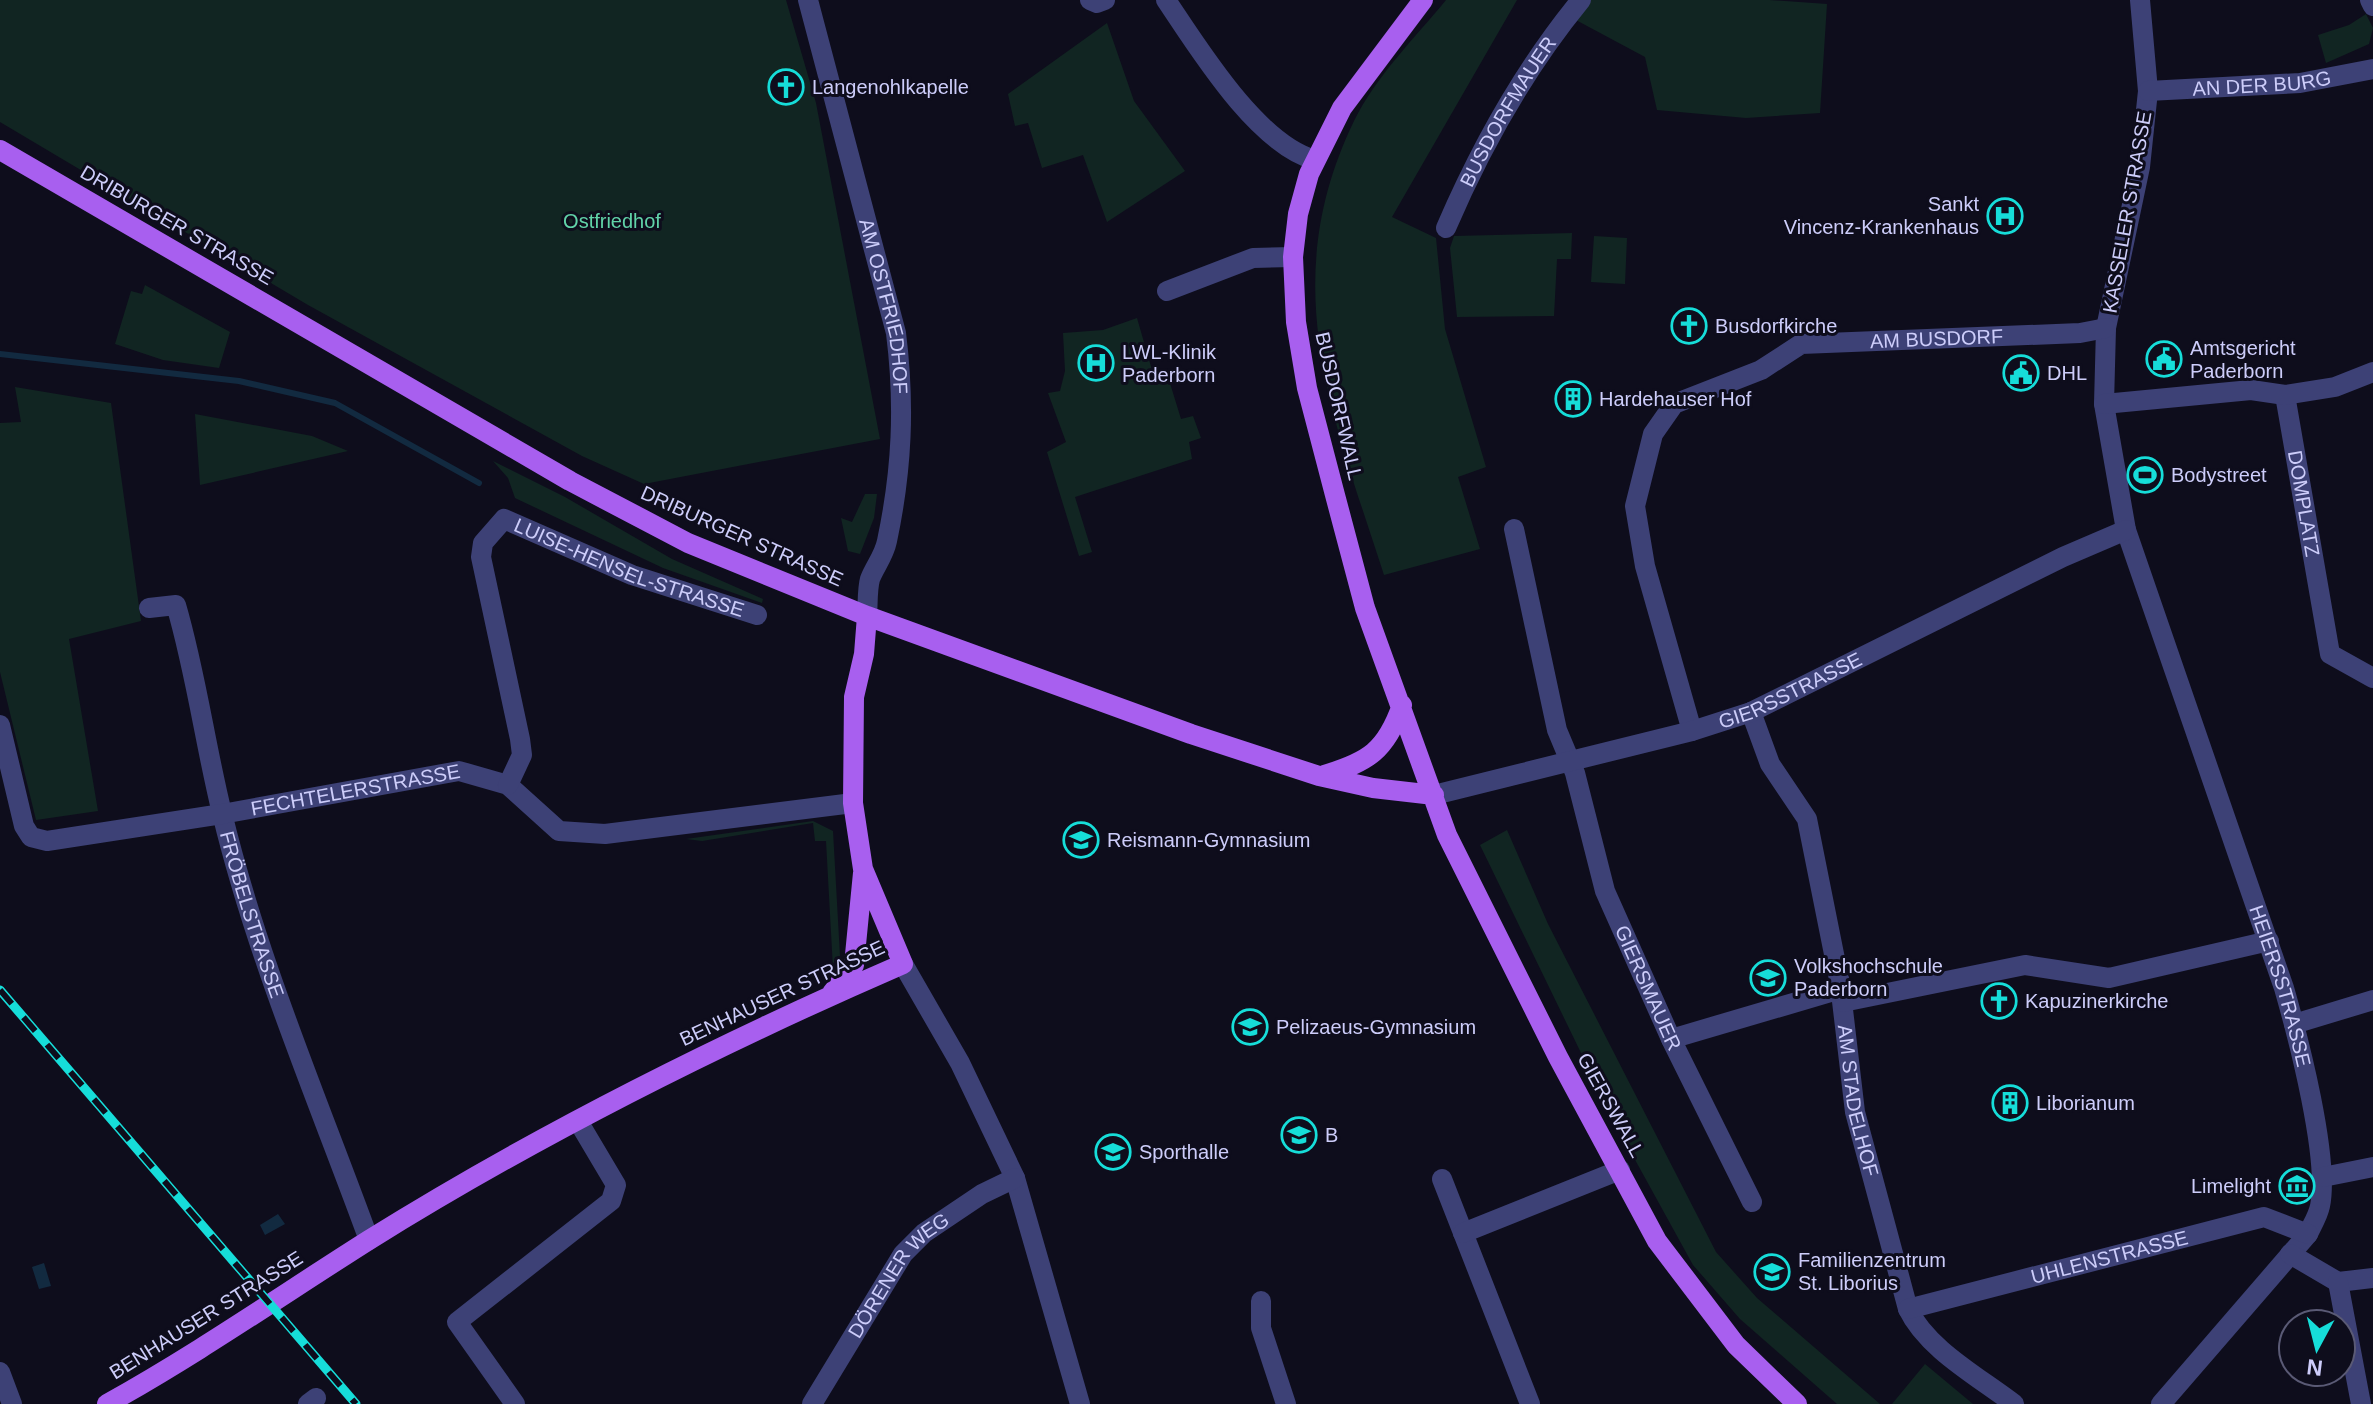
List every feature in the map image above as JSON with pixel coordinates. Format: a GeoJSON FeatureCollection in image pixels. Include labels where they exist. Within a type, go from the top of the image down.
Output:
{"type":"FeatureCollection","features":[{"type":"Feature","properties":{"kind":"main road","name":"BUSDORFWALL"},"geometry":{"type":"LineString","coordinates":[[1423,0],[1342,108],[1315,160],[1298,214],[1293,257],[1296,322],[1307,388],[1365,608],[1434,795]]}},
{"type":"Feature","properties":{"kind":"main road","name":"DRIBURGER STRASSE"},"geometry":{"type":"LineString","coordinates":[[0,150],[602,499],[688,543],[867,616],[1191,734],[1319,776],[1373,788],[1434,795]]}},
{"type":"Feature","properties":{"kind":"main road","name":"BENHAUSER STRASSE"},"geometry":{"type":"LineString","coordinates":[[107,1404],[271,1307],[369,1240],[578,1121],[730,1040],[903,964],[863,869],[853,803],[854,697],[864,654],[867,616]]}},
{"type":"Feature","properties":{"kind":"main road"},"geometry":{"type":"LineString","coordinates":[[1319,776],[1359,764],[1383,745],[1402,705]]}},
{"type":"Feature","properties":{"kind":"main road","name":"GIERSWALL"},"geometry":{"type":"LineString","coordinates":[[1434,795],[1447,835],[1558,1057],[1657,1241],[1695,1295],[1736,1345],[1797,1404]]}},
{"type":"Feature","properties":{"kind":"main road"},"geometry":{"type":"LineString","coordinates":[[830,996],[854,965],[863,869]]}},
{"type":"Feature","properties":{"kind":"street","name":"AM OSTFRIEDHOF"},"geometry":{"type":"LineString","coordinates":[[808,0],[896,333],[900,362],[903,423],[900,473],[884,554],[870,579],[867,616]]}},
{"type":"Feature","properties":{"kind":"street"},"geometry":{"type":"LineString","coordinates":[[1090,0],[1097,3],[1105,0]]}},
{"type":"Feature","properties":{"kind":"street"},"geometry":{"type":"LineString","coordinates":[[1166,0],[1224,87],[1296,155],[1315,160]]}},
{"type":"Feature","properties":{"kind":"street","name":"BUSDORFMAUER"},"geometry":{"type":"LineString","coordinates":[[1446,228],[1472,171],[1556,30],[1581,0]]}},
{"type":"Feature","properties":{"kind":"street","name":"KASSELER STRASSE"},"geometry":{"type":"LineString","coordinates":[[2104,404],[2106,328],[2140,167],[2148,91],[2140,0]]}},
{"type":"Feature","properties":{"kind":"street"},"geometry":{"type":"LineString","coordinates":[[2370,0],[2373,6]]}},
{"type":"Feature","properties":{"kind":"street","name":"AN DER BURG"},"geometry":{"type":"LineString","coordinates":[[2148,91],[2300,83],[2373,69]]}},
{"type":"Feature","properties":{"kind":"street"},"geometry":{"type":"LineString","coordinates":[[1167,291],[1253,258],[1293,257]]}},
{"type":"Feature","properties":{"kind":"street","name":"AM BUSDORF"},"geometry":{"type":"LineString","coordinates":[[1692,731],[1645,566],[1635,506],[1653,434],[1674,404],[1761,370],[1801,344],[2080,333],[2106,328]]}},
{"type":"Feature","properties":{"kind":"street"},"geometry":{"type":"LineString","coordinates":[[2104,404],[2251,390],[2285,395],[2335,387],[2373,372]]}},
{"type":"Feature","properties":{"kind":"street","name":"DOMPLATZ"},"geometry":{"type":"LineString","coordinates":[[2285,395],[2330,654],[2373,678]]}},
{"type":"Feature","properties":{"kind":"street","name":"HEIERSSTRASSE"},"geometry":{"type":"LineString","coordinates":[[2104,404],[2126,530],[2269,941],[2294,1024],[2323,1177],[2320,1209],[2308,1234],[2161,1404]]}},
{"type":"Feature","properties":{"kind":"street","name":"LUISE-HENSEL-STRASSE"},"geometry":{"type":"LineString","coordinates":[[508,785],[522,755],[481,557],[483,543],[504,519],[632,575],[757,615]]}},
{"type":"Feature","properties":{"kind":"street"},"geometry":{"type":"LineString","coordinates":[[1514,529],[1557,730],[1570,762]]}},
{"type":"Feature","properties":{"kind":"street","name":"GIERSSTRASSE"},"geometry":{"type":"LineString","coordinates":[[1434,795],[1692,731],[1751,712],[2063,557],[2126,530]]}},
{"type":"Feature","properties":{"kind":"street","name":"FRÖBELSTRASSE"},"geometry":{"type":"LineString","coordinates":[[149,608],[176,605],[190,651],[222,814],[260,939],[369,1240]]}},
{"type":"Feature","properties":{"kind":"street","name":"AM STADELHOF"},"geometry":{"type":"LineString","coordinates":[[1751,712],[1770,764],[1807,819],[1842,995],[1855,1112],[1908,1309]]}},
{"type":"Feature","properties":{"kind":"street","name":"FECHTELERSTRASSE"},"geometry":{"type":"LineString","coordinates":[[0,725],[24,826],[31,837],[47,841],[222,814],[459,771],[508,785],[559,831],[590,833],[853,803]]}},
{"type":"Feature","properties":{"kind":"street","name":"GIERSMAUER"},"geometry":{"type":"LineString","coordinates":[[1570,762],[1605,891],[1671,1039],[1752,1202]]}},
{"type":"Feature","properties":{"kind":"street"},"geometry":{"type":"LineString","coordinates":[[1671,1039],[1842,995],[2025,965],[2109,978],[2269,941]]}},
{"type":"Feature","properties":{"kind":"street"},"geometry":{"type":"LineString","coordinates":[[903,964],[936,1019],[1015,1178],[1080,1404]]}},
{"type":"Feature","properties":{"kind":"street"},"geometry":{"type":"LineString","coordinates":[[2294,1024],[2373,1000]]}},
{"type":"Feature","properties":{"kind":"street"},"geometry":{"type":"LineString","coordinates":[[515,1404],[457,1322],[611,1201],[616,1185],[578,1121]]}},
{"type":"Feature","properties":{"kind":"street"},"geometry":{"type":"LineString","coordinates":[[2323,1177],[2373,1167]]}},
{"type":"Feature","properties":{"kind":"street"},"geometry":{"type":"LineString","coordinates":[[1463,1233],[1620,1170]]}},
{"type":"Feature","properties":{"kind":"street","name":"DÖRENER WEG"},"geometry":{"type":"LineString","coordinates":[[812,1404],[913,1243],[982,1194],[1015,1178]]}},
{"type":"Feature","properties":{"kind":"street"},"geometry":{"type":"LineString","coordinates":[[1442,1179],[1530,1404]]}},
{"type":"Feature","properties":{"kind":"street","name":"UHLENSTRASSE"},"geometry":{"type":"LineString","coordinates":[[1908,1309],[2264,1217],[2308,1234]]}},
{"type":"Feature","properties":{"kind":"street"},"geometry":{"type":"LineString","coordinates":[[2290,1254],[2338,1282],[2373,1278]]}},
{"type":"Feature","properties":{"kind":"street"},"geometry":{"type":"LineString","coordinates":[[2338,1282],[2361,1404]]}},
{"type":"Feature","properties":{"kind":"street"},"geometry":{"type":"LineString","coordinates":[[1261,1301],[1261,1328],[1286,1404]]}},
{"type":"Feature","properties":{"kind":"street"},"geometry":{"type":"LineString","coordinates":[[1908,1309],[1915,1325],[2014,1404]]}},
{"type":"Feature","properties":{"kind":"street"},"geometry":{"type":"LineString","coordinates":[[0,1372],[12,1404]]}},
{"type":"Feature","properties":{"kind":"green space","name":"Ostfriedhof"},"geometry":{"type":"Polygon","coordinates":[[[0,0],[786,0],[816,103],[880,439],[644,484],[582,456],[308,305],[0,122],[0,0]]]}},
{"type":"Feature","properties":{"kind":"green space"},"geometry":{"type":"Polygon","coordinates":[[[1446,0],[1517,0],[1392,217],[1436,238],[1445,329],[1486,467],[1458,477],[1480,549],[1384,575],[1331,404],[1320,350],[1315,294],[1318,238],[1331,181],[1363,104],[1446,0]]]}},
{"type":"Feature","properties":{"kind":"green space"},"geometry":{"type":"Polygon","coordinates":[[[1591,0],[1769,0],[1827,4],[1820,113],[1746,118],[1657,110],[1645,57],[1574,19],[1591,0]]]}},
{"type":"Feature","properties":{"kind":"green space"},"geometry":{"type":"Polygon","coordinates":[[[2366,14],[2373,28],[2369,44],[2326,63],[2318,35],[2349,25],[2366,14]]]}},
{"type":"Feature","properties":{"kind":"green space"},"geometry":{"type":"Polygon","coordinates":[[[1107,23],[1134,101],[1185,171],[1107,222],[1083,155],[1042,168],[1028,123],[1015,126],[1008,94],[1107,23]]]}},
{"type":"Feature","properties":{"kind":"green space"},"geometry":{"type":"Polygon","coordinates":[[[1572,233],[1571,259],[1557,259],[1554,316],[1457,317],[1450,248],[1454,236],[1572,233]]]}},
{"type":"Feature","properties":{"kind":"green space"},"geometry":{"type":"Polygon","coordinates":[[[1594,236],[1627,238],[1625,284],[1591,282],[1594,236]]]}},
{"type":"Feature","properties":{"kind":"green space"},"geometry":{"type":"Polygon","coordinates":[[[145,285],[230,332],[219,368],[163,360],[115,344],[131,291],[142,294],[145,285]]]}},
{"type":"Feature","properties":{"kind":"green space"},"geometry":{"type":"Polygon","coordinates":[[[1137,318],[1156,384],[1169,380],[1181,419],[1193,416],[1201,438],[1189,442],[1192,459],[1075,497],[1092,552],[1079,556],[1047,452],[1066,442],[1048,393],[1060,391],[1065,371],[1063,333],[1103,330],[1137,318]]]}},
{"type":"Feature","properties":{"kind":"green space"},"geometry":{"type":"Polygon","coordinates":[[[15,387],[111,403],[141,621],[69,639],[98,811],[36,820],[0,672],[0,423],[21,422],[15,387]]]}},
{"type":"Feature","properties":{"kind":"green space"},"geometry":{"type":"Polygon","coordinates":[[[195,414],[312,436],[348,451],[200,485],[195,414]]]}},
{"type":"Feature","properties":{"kind":"green space"},"geometry":{"type":"Polygon","coordinates":[[[493,461],[565,497],[672,559],[763,599],[762,603],[663,568],[515,498],[508,478],[493,461]]]}},
{"type":"Feature","properties":{"kind":"green space"},"geometry":{"type":"Polygon","coordinates":[[[865,494],[877,494],[874,518],[860,554],[848,551],[841,518],[852,522],[865,494]]]}},
{"type":"Feature","properties":{"kind":"green space"},"geometry":{"type":"Polygon","coordinates":[[[813,821],[833,831],[840,956],[835,957],[833,969],[826,841],[815,841],[813,823],[702,841],[686,839],[813,821]]]}},
{"type":"Feature","properties":{"kind":"green space"},"geometry":{"type":"Polygon","coordinates":[[[1507,830],[1548,924],[1716,1252],[1757,1298],[1880,1404],[1837,1404],[1740,1319],[1693,1265],[1617,1127],[1480,845],[1507,830]]]}},
{"type":"Feature","properties":{"kind":"green space"},"geometry":{"type":"Polygon","coordinates":[[[1925,1364],[1973,1404],[1892,1404],[1925,1364]]]}},
{"type":"Feature","properties":{"kind":"water"},"geometry":{"type":"Polygon","coordinates":[[[278,1214],[285,1224],[265,1235],[260,1225],[278,1214]]]}},
{"type":"Feature","properties":{"kind":"water"},"geometry":{"type":"Polygon","coordinates":[[[44,1263],[51,1286],[39,1289],[32,1267],[44,1263]]]}},
{"type":"Feature","properties":{"kind":"waterway"},"geometry":{"type":"LineString","coordinates":[[0,354],[239,381],[335,403],[479,483]]}},
{"type":"Feature","properties":{"kind":"railway"},"geometry":{"type":"LineString","coordinates":[[0,990],[356,1404]]}},
{"type":"Feature","properties":{"kind":"place","name":"Langenohlkapelle"},"geometry":{"type":"Point","coordinates":[786,87]}},
{"type":"Feature","properties":{"kind":"place","name":"Sankt Vincenz-Krankenhaus"},"geometry":{"type":"Point","coordinates":[2005,216]}},
{"type":"Feature","properties":{"kind":"place","name":"Busdorfkirche"},"geometry":{"type":"Point","coordinates":[1689,326]}},
{"type":"Feature","properties":{"kind":"place","name":"Amtsgericht Paderborn"},"geometry":{"type":"Point","coordinates":[2164,359]}},
{"type":"Feature","properties":{"kind":"place","name":"LWL-Klinik Paderborn"},"geometry":{"type":"Point","coordinates":[1096,363]}},
{"type":"Feature","properties":{"kind":"place","name":"DHL"},"geometry":{"type":"Point","coordinates":[2021,373]}},
{"type":"Feature","properties":{"kind":"place","name":"Hardehauser Hof"},"geometry":{"type":"Point","coordinates":[1573,399]}},
{"type":"Feature","properties":{"kind":"place","name":"Bodystreet"},"geometry":{"type":"Point","coordinates":[2145,475]}},
{"type":"Feature","properties":{"kind":"place","name":"Reismann-Gymnasium"},"geometry":{"type":"Point","coordinates":[1081,840]}},
{"type":"Feature","properties":{"kind":"place","name":"Volkshochschule Paderborn"},"geometry":{"type":"Point","coordinates":[1768,978]}},
{"type":"Feature","properties":{"kind":"place","name":"Kapuzinerkirche"},"geometry":{"type":"Point","coordinates":[1999,1001]}},
{"type":"Feature","properties":{"kind":"place","name":"Pelizaeus-Gymnasium"},"geometry":{"type":"Point","coordinates":[1250,1027]}},
{"type":"Feature","properties":{"kind":"place","name":"Liborianum"},"geometry":{"type":"Point","coordinates":[2010,1103]}},
{"type":"Feature","properties":{"kind":"place","name":"B"},"geometry":{"type":"Point","coordinates":[1299,1135]}},
{"type":"Feature","properties":{"kind":"place","name":"Sporthalle"},"geometry":{"type":"Point","coordinates":[1113,1152]}},
{"type":"Feature","properties":{"kind":"place","name":"Limelight"},"geometry":{"type":"Point","coordinates":[2297,1186]}},
{"type":"Feature","properties":{"kind":"place","name":"Familienzentrum St. Liborius"},"geometry":{"type":"Point","coordinates":[1772,1272]}}]}
